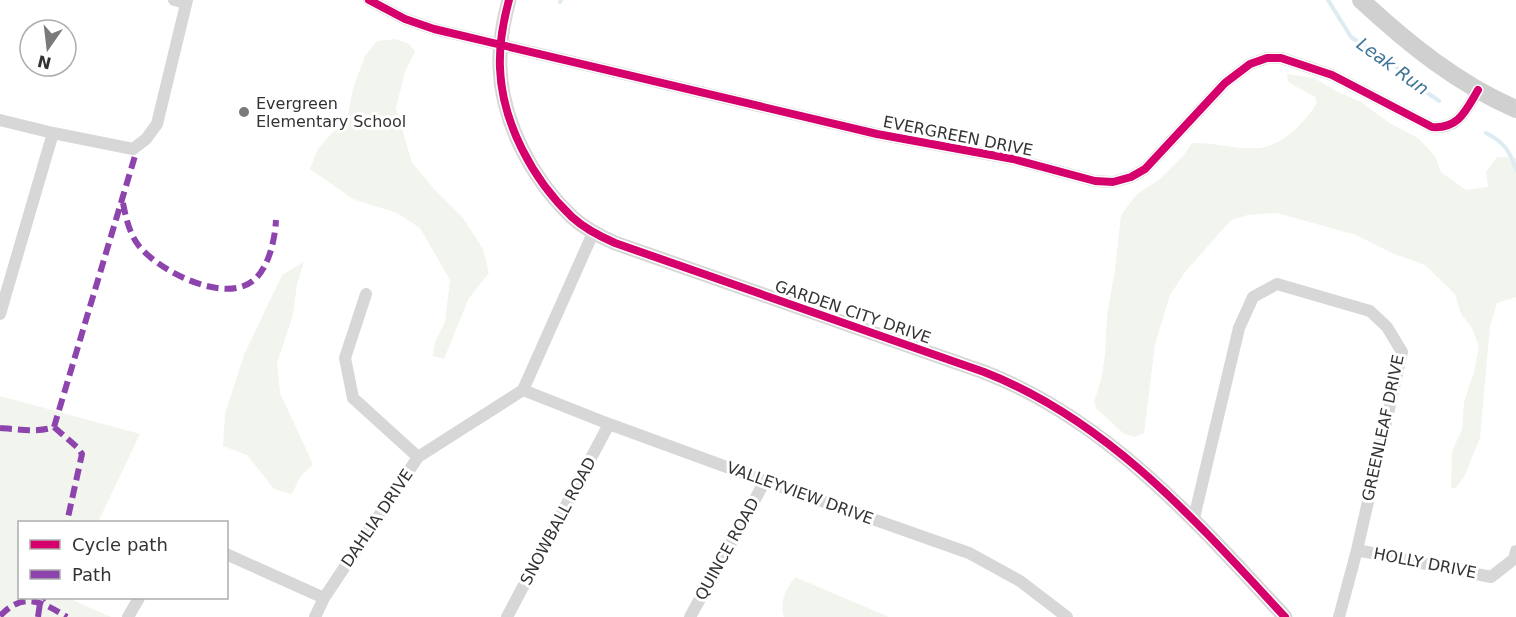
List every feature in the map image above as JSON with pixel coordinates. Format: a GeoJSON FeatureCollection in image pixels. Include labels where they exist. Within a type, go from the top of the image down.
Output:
{"type":"FeatureCollection","features":[{"type":"Feature","properties":{"kind":"main road"},"geometry":{"type":"LineString","coordinates":[[1361,0],[1422,51],[1478,90],[1516,109]]}},
{"type":"Feature","properties":{"kind":"street","name":"EVERGREEN DRIVE"},"geometry":{"type":"LineString","coordinates":[[369,0],[405,19],[434,29],[877,134],[1002,156],[1095,181],[1113,182],[1131,177],[1144,169],[1225,83],[1250,64],[1267,58],[1281,58],[1332,75],[1432,127],[1442,128],[1458,120],[1478,90]]}},
{"type":"Feature","properties":{"kind":"street","name":"GARDEN CITY DRIVE"},"geometry":{"type":"LineString","coordinates":[[509,0],[500,45],[501,84],[509,116],[533,167],[553,196],[573,218],[593,233],[648,256],[1014,383],[1066,413],[1139,468],[1194,518],[1285,617]]}},
{"type":"Feature","properties":{"kind":"street"},"geometry":{"type":"LineString","coordinates":[[0,120],[53,134],[133,149],[146,140],[157,124],[182,1]]}},
{"type":"Feature","properties":{"kind":"street"},"geometry":{"type":"LineString","coordinates":[[0,315],[53,134]]}},
{"type":"Feature","properties":{"kind":"street"},"geometry":{"type":"LineString","coordinates":[[523,390],[593,233]]}},
{"type":"Feature","properties":{"kind":"street","name":"GREENLEAF DRIVE"},"geometry":{"type":"LineString","coordinates":[[1194,518],[1239,328],[1253,297],[1277,284],[1370,311],[1387,327],[1402,352],[1339,617]]}},
{"type":"Feature","properties":{"kind":"street"},"geometry":{"type":"LineString","coordinates":[[366,294],[345,358],[353,398],[418,457]]}},
{"type":"Feature","properties":{"kind":"street","name":"VALLEYVIEW DRIVE"},"geometry":{"type":"LineString","coordinates":[[523,390],[609,424],[969,553],[1020,581],[1067,617]]}},
{"type":"Feature","properties":{"kind":"street","name":"DAHLIA DRIVE"},"geometry":{"type":"LineString","coordinates":[[315,617],[324,598],[418,457],[523,390]]}},
{"type":"Feature","properties":{"kind":"street","name":"SNOWBALL ROAD"},"geometry":{"type":"LineString","coordinates":[[507,617],[609,424]]}},
{"type":"Feature","properties":{"kind":"street","name":"QUINCE ROAD"},"geometry":{"type":"LineString","coordinates":[[690,617],[765,481]]}},
{"type":"Feature","properties":{"kind":"street","name":"HOLLY DRIVE"},"geometry":{"type":"LineString","coordinates":[[1356,550],[1491,577],[1514,560],[1516,551]]}},
{"type":"Feature","properties":{"kind":"street"},"geometry":{"type":"LineString","coordinates":[[228,555],[324,598]]}},
{"type":"Feature","properties":{"kind":"street"},"geometry":{"type":"LineString","coordinates":[[128,617],[138,599]]}},
{"type":"Feature","properties":{"kind":"shaded area"},"geometry":{"type":"Polygon","coordinates":[[[396,39],[409,44],[415,51],[405,72],[396,108],[412,163],[463,218],[483,249],[489,273],[469,298],[444,359],[433,356],[435,342],[445,322],[450,280],[420,228],[397,213],[353,199],[310,169],[318,149],[347,120],[353,88],[365,56],[377,41],[396,39]]]}},
{"type":"Feature","properties":{"kind":"shaded area"},"geometry":{"type":"Polygon","coordinates":[[[1287,74],[1314,78],[1361,102],[1388,122],[1418,138],[1435,156],[1441,172],[1466,190],[1488,187],[1486,172],[1497,157],[1516,158],[1516,297],[1497,303],[1490,326],[1480,438],[1465,475],[1456,488],[1451,488],[1452,451],[1462,430],[1464,402],[1474,372],[1479,346],[1472,328],[1461,314],[1455,294],[1425,265],[1392,253],[1356,235],[1277,213],[1248,215],[1231,220],[1185,272],[1170,295],[1155,344],[1144,433],[1135,437],[1124,434],[1097,409],[1094,402],[1101,380],[1105,355],[1107,315],[1121,215],[1137,194],[1160,179],[1184,155],[1192,143],[1258,148],[1276,143],[1292,132],[1317,103],[1315,97],[1288,82],[1287,74]]]}},
{"type":"Feature","properties":{"kind":"shaded area"},"geometry":{"type":"Polygon","coordinates":[[[304,262],[297,284],[293,315],[277,363],[280,393],[313,464],[300,477],[292,494],[274,489],[247,455],[223,446],[225,414],[244,355],[282,275],[304,262]]]}},
{"type":"Feature","properties":{"kind":"shaded area"},"geometry":{"type":"Polygon","coordinates":[[[0,396],[140,434],[98,521],[18,521],[18,599],[70,599],[111,617],[0,617],[0,396]]]}},
{"type":"Feature","properties":{"kind":"shaded area"},"geometry":{"type":"Polygon","coordinates":[[[795,577],[889,617],[784,617],[783,601],[795,577]]]}},
{"type":"Feature","properties":{"kind":"waterway","name":"Leak Run"},"geometry":{"type":"LineString","coordinates":[[1328,0],[1351,37],[1386,57],[1415,84],[1439,101]]}},
{"type":"Feature","properties":{"kind":"waterway","name":"Leak Run"},"geometry":{"type":"LineString","coordinates":[[1486,133],[1506,148],[1516,170]]}},
{"type":"Feature","properties":{"kind":"marked path"},"geometry":{"type":"LineString","coordinates":[[0,428],[34,430],[54,427],[135,156]]}},
{"type":"Feature","properties":{"kind":"marked path"},"geometry":{"type":"LineString","coordinates":[[123,203],[133,236],[148,256],[193,282],[227,289],[242,287],[254,280],[264,268],[270,252],[276,220]]}},
{"type":"Feature","properties":{"kind":"marked path"},"geometry":{"type":"LineString","coordinates":[[54,427],[82,454],[67,521]]}},
{"type":"Feature","properties":{"kind":"marked path"},"geometry":{"type":"LineString","coordinates":[[38,617],[40,603],[43,599]]}},
{"type":"Feature","properties":{"kind":"marked path"},"geometry":{"type":"LineString","coordinates":[[0,616],[9,608],[25,601],[49,607],[67,617]]}},
{"type":"Feature","properties":{"kind":"cycle path"},"geometry":{"type":"LineString","coordinates":[[369,0],[405,19],[434,29],[877,134],[1013,159],[1095,181],[1113,182],[1131,177],[1145,169],[1225,83],[1250,64],[1267,58],[1281,58],[1332,75],[1432,127],[1449,125],[1461,117],[1478,90]]}},
{"type":"Feature","properties":{"kind":"cycle path"},"geometry":{"type":"LineString","coordinates":[[509,0],[502,34],[500,68],[502,89],[513,130],[545,186],[577,221],[592,232],[615,243],[984,372],[1029,392],[1071,417],[1148,477],[1184,510],[1285,617]]}},
{"type":"Feature","properties":{"kind":"place","name":"Evergreen Elementary School"},"geometry":{"type":"Point","coordinates":[244,112]}}]}
